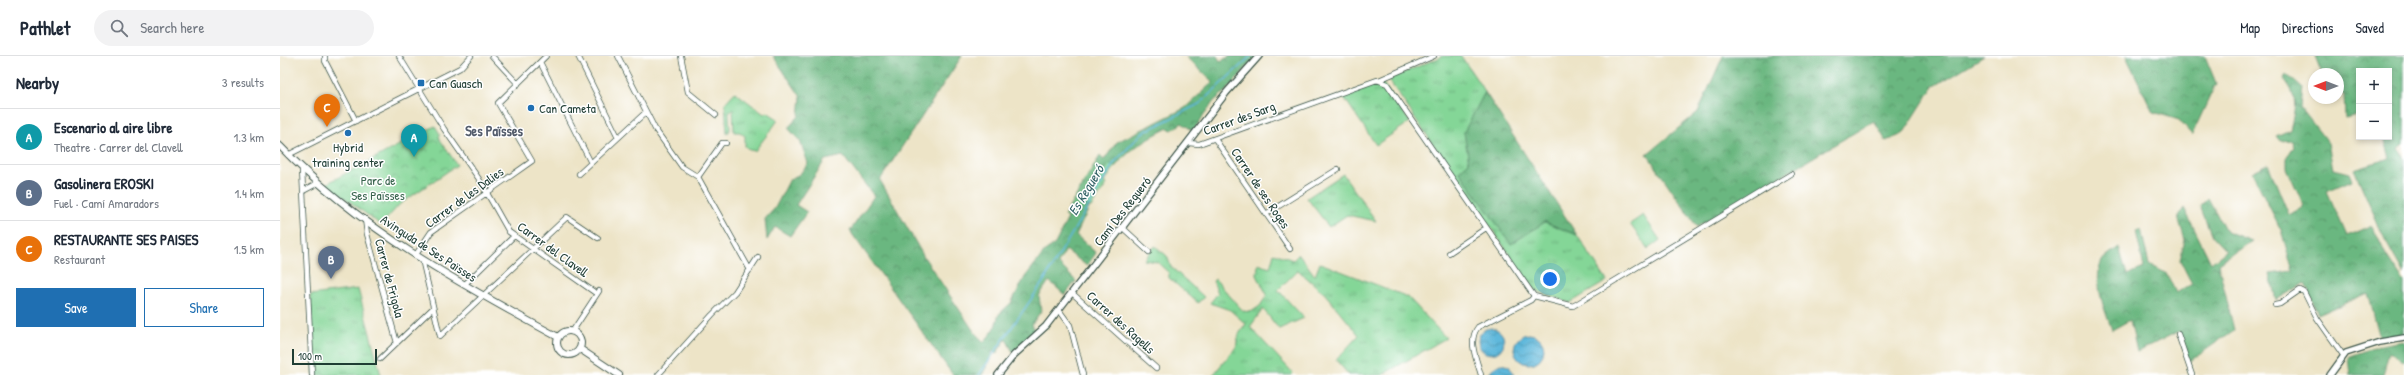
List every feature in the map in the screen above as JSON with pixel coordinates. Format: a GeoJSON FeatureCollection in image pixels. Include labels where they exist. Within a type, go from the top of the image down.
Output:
{"type":"FeatureCollection","features":[{"type":"Feature","properties":{"kind":"main road","name":"Avinguda de Ses Païsses"},"geometry":{"type":"LineString","coordinates":[[280,146],[302,170],[415,256],[558,338]]}},
{"type":"Feature","properties":{"kind":"main road"},"geometry":{"type":"LineString","coordinates":[[564,332],[572,332],[581,341],[580,349],[573,355],[561,353],[556,346],[558,338],[564,332]]}},
{"type":"Feature","properties":{"kind":"main road"},"geometry":{"type":"LineString","coordinates":[[580,349],[619,375]]}},
{"type":"Feature","properties":{"kind":"street"},"geometry":{"type":"LineString","coordinates":[[325,56],[325,62],[356,121]]}},
{"type":"Feature","properties":{"kind":"street","name":"Carrer del Clavell"},"geometry":{"type":"LineString","coordinates":[[399,56],[419,90],[487,193],[509,232],[531,250],[598,293],[572,332]]}},
{"type":"Feature","properties":{"kind":"street"},"geometry":{"type":"LineString","coordinates":[[288,155],[460,68],[471,56]]}},
{"type":"Feature","properties":{"kind":"street"},"geometry":{"type":"LineString","coordinates":[[492,56],[518,84],[546,56]]}},
{"type":"Feature","properties":{"kind":"street"},"geometry":{"type":"LineString","coordinates":[[578,56],[618,138]]}},
{"type":"Feature","properties":{"kind":"street"},"geometry":{"type":"LineString","coordinates":[[618,56],[655,129],[682,167],[698,177],[750,270]]}},
{"type":"Feature","properties":{"kind":"street"},"geometry":{"type":"LineString","coordinates":[[680,56],[688,92],[716,115]]}},
{"type":"Feature","properties":{"kind":"street","name":"Camí Des Regueró"},"geometry":{"type":"LineString","coordinates":[[998,375],[1014,355],[1040,333],[1059,310],[1226,93],[1259,56]]}},
{"type":"Feature","properties":{"kind":"street","name":"Carrer des Sarg"},"geometry":{"type":"LineString","coordinates":[[1188,143],[1194,145],[1215,139],[1377,80],[1434,56]]}},
{"type":"Feature","properties":{"kind":"street"},"geometry":{"type":"LineString","coordinates":[[540,62],[591,162]]}},
{"type":"Feature","properties":{"kind":"street"},"geometry":{"type":"LineString","coordinates":[[1377,80],[1387,84],[1534,296],[1573,306],[1791,174]]}},
{"type":"Feature","properties":{"kind":"street","name":"Carrer de les Dalies"},"geometry":{"type":"LineString","coordinates":[[415,256],[431,232],[532,161],[498,103],[518,84]]}},
{"type":"Feature","properties":{"kind":"street"},"geometry":{"type":"LineString","coordinates":[[579,174],[646,112]]}},
{"type":"Feature","properties":{"kind":"street","name":"Carrer de ses Roges"},"geometry":{"type":"LineString","coordinates":[[1215,139],[1290,248]]}},
{"type":"Feature","properties":{"kind":"street"},"geometry":{"type":"LineString","coordinates":[[698,177],[722,143],[726,143]]}},
{"type":"Feature","properties":{"kind":"street"},"geometry":{"type":"LineString","coordinates":[[1266,214],[1338,169]]}},
{"type":"Feature","properties":{"kind":"street"},"geometry":{"type":"LineString","coordinates":[[302,170],[312,375]]}},
{"type":"Feature","properties":{"kind":"street"},"geometry":{"type":"LineString","coordinates":[[303,192],[318,183]]}},
{"type":"Feature","properties":{"kind":"street"},"geometry":{"type":"LineString","coordinates":[[422,260],[440,336],[566,216],[598,238]]}},
{"type":"Feature","properties":{"kind":"street","name":"Carrer de Frigola"},"geometry":{"type":"LineString","coordinates":[[365,219],[367,234],[397,343]]}},
{"type":"Feature","properties":{"kind":"street"},"geometry":{"type":"LineString","coordinates":[[1123,228],[1149,252]]}},
{"type":"Feature","properties":{"kind":"street"},"geometry":{"type":"LineString","coordinates":[[1449,253],[1486,228]]}},
{"type":"Feature","properties":{"kind":"street"},"geometry":{"type":"LineString","coordinates":[[464,285],[514,236]]}},
{"type":"Feature","properties":{"kind":"street"},"geometry":{"type":"LineString","coordinates":[[658,375],[712,315],[735,292],[758,257]]}},
{"type":"Feature","properties":{"kind":"street"},"geometry":{"type":"LineString","coordinates":[[2275,305],[2280,304],[2300,290],[2304,292],[2317,318],[2343,355]]}},
{"type":"Feature","properties":{"kind":"street","name":"Carrer des Ragells"},"geometry":{"type":"LineString","coordinates":[[1072,293],[1156,368]]}},
{"type":"Feature","properties":{"kind":"street"},"geometry":{"type":"LineString","coordinates":[[1481,375],[1472,341],[1474,332],[1478,327],[1531,300],[1534,296]]}},
{"type":"Feature","properties":{"kind":"street"},"geometry":{"type":"LineString","coordinates":[[380,359],[433,308]]}},
{"type":"Feature","properties":{"kind":"street"},"geometry":{"type":"LineString","coordinates":[[1059,310],[1070,325],[1083,375]]}},
{"type":"Feature","properties":{"kind":"street"},"geometry":{"type":"LineString","coordinates":[[2178,334],[2192,375]]}},
{"type":"Feature","properties":{"kind":"street"},"geometry":{"type":"LineString","coordinates":[[2330,375],[2343,355],[2380,342],[2404,338]]}},
{"type":"Feature","properties":{"kind":"green space"},"geometry":{"type":"Polygon","coordinates":[[[773,56],[962,56],[880,180],[924,257],[975,333],[984,342],[994,330],[999,314],[1011,303],[1025,277],[1046,250],[1055,244],[1068,218],[1064,216],[1100,156],[1104,160],[1117,142],[1185,108],[1213,82],[1186,57],[1217,56],[1220,61],[1231,56],[1257,56],[1227,90],[1214,101],[1193,131],[1182,123],[1172,130],[1168,128],[1139,144],[1115,167],[1110,164],[1084,204],[1090,206],[1076,235],[1096,253],[1087,266],[1066,250],[1058,263],[1076,281],[1065,295],[1049,281],[1039,296],[1041,311],[1032,324],[1035,332],[1013,352],[1006,339],[996,354],[992,351],[991,359],[982,375],[953,375],[850,231],[874,196],[843,156],[825,160],[796,205],[807,212],[790,236],[775,227],[767,240],[765,219],[775,208],[790,179],[800,174],[808,163],[800,141],[788,128],[799,116],[801,97],[773,56]]]}},
{"type":"Feature","properties":{"kind":"green space"},"geometry":{"type":"Polygon","coordinates":[[[1443,56],[1461,56],[1485,92],[1464,132],[1469,162],[1459,171],[1511,244],[1545,222],[1577,235],[1607,281],[1570,303],[1534,290],[1388,79],[1443,56]]]}},
{"type":"Feature","properties":{"kind":"green space"},"geometry":{"type":"Polygon","coordinates":[[[1723,56],[1984,56],[1933,87],[1903,134],[1886,141],[1874,121],[1697,227],[1647,154],[1698,112],[1723,56]]]}},
{"type":"Feature","properties":{"kind":"green space"},"geometry":{"type":"Polygon","coordinates":[[[2126,56],[2205,56],[2216,83],[2192,135],[2179,120],[2153,112],[2126,56]]]}},
{"type":"Feature","properties":{"kind":"green space"},"geometry":{"type":"Polygon","coordinates":[[[2315,56],[2404,56],[2404,144],[2399,148],[2404,159],[2404,274],[2386,242],[2354,169],[2390,158],[2385,140],[2392,140],[2392,68],[2356,68],[2356,116],[2345,118],[2344,68],[2320,68],[2315,56]]]}},
{"type":"Feature","properties":{"kind":"green space"},"geometry":{"type":"Polygon","coordinates":[[[2286,74],[2302,88],[2300,107],[2328,143],[2333,169],[2349,173],[2352,180],[2327,191],[2347,236],[2372,225],[2386,255],[2404,282],[2404,337],[2380,338],[2368,293],[2318,315],[2305,283],[2276,300],[2270,274],[2293,271],[2281,230],[2252,172],[2268,164],[2289,215],[2304,206],[2287,168],[2287,158],[2294,147],[2292,140],[2280,141],[2276,136],[2290,130],[2294,109],[2294,97],[2292,91],[2284,79],[2286,74]]]}},
{"type":"Feature","properties":{"kind":"green space"},"geometry":{"type":"Polygon","coordinates":[[[1382,82],[1410,122],[1376,145],[1343,96],[1382,82]]]}},
{"type":"Feature","properties":{"kind":"green space"},"geometry":{"type":"Polygon","coordinates":[[[735,92],[764,114],[767,112],[778,119],[755,151],[749,150],[745,146],[745,136],[740,132],[734,132],[733,109],[729,113],[730,130],[727,134],[725,103],[735,92]]]}},
{"type":"Feature","properties":{"kind":"green space"},"geometry":{"type":"Polygon","coordinates":[[[1485,92],[1577,235],[1545,222],[1511,244],[1459,171],[1469,162],[1464,132],[1485,92]]]}},
{"type":"Feature","properties":{"kind":"green space","name":"Parc de Ses Païsses"},"geometry":{"type":"Polygon","coordinates":[[[435,126],[440,134],[439,138],[457,165],[400,204],[381,225],[326,184],[435,126]]]}},
{"type":"Feature","properties":{"kind":"green space"},"geometry":{"type":"Polygon","coordinates":[[[1109,164],[1115,167],[1104,182],[1107,184],[1091,207],[1084,204],[1109,164]]]}},
{"type":"Feature","properties":{"kind":"green space"},"geometry":{"type":"Polygon","coordinates":[[[1343,174],[1376,221],[1347,215],[1329,227],[1307,198],[1343,174]]]}},
{"type":"Feature","properties":{"kind":"green space"},"geometry":{"type":"Polygon","coordinates":[[[2208,198],[2226,231],[2252,241],[2218,263],[2234,330],[2189,362],[2179,331],[2137,352],[2130,320],[2112,330],[2103,305],[2099,287],[2099,269],[2102,261],[2107,255],[2119,247],[2127,275],[2144,268],[2136,231],[2141,229],[2149,265],[2167,274],[2176,293],[2192,284],[2180,260],[2185,240],[2178,217],[2184,208],[2211,263],[2226,251],[2212,236],[2200,206],[2208,198]]]}},
{"type":"Feature","properties":{"kind":"green space"},"geometry":{"type":"Polygon","coordinates":[[[1643,215],[1660,240],[1648,249],[1630,224],[1643,215]]]}},
{"type":"Feature","properties":{"kind":"green space"},"geometry":{"type":"Polygon","coordinates":[[[1155,246],[1167,256],[1171,267],[1204,297],[1198,303],[1169,278],[1169,273],[1157,262],[1144,260],[1155,246]]]}},
{"type":"Feature","properties":{"kind":"green space"},"geometry":{"type":"Polygon","coordinates":[[[1274,253],[1293,260],[1299,254],[1315,276],[1320,263],[1408,297],[1446,338],[1382,375],[1349,375],[1336,360],[1359,335],[1325,294],[1298,270],[1278,290],[1304,318],[1279,329],[1263,309],[1250,327],[1293,373],[1291,375],[1213,375],[1236,347],[1239,334],[1246,324],[1230,310],[1210,303],[1218,293],[1213,281],[1215,279],[1243,311],[1251,312],[1260,306],[1267,295],[1257,275],[1258,264],[1270,268],[1274,253]]]}},
{"type":"Feature","properties":{"kind":"green space"},"geometry":{"type":"Polygon","coordinates":[[[358,289],[381,375],[314,375],[310,295],[358,289]]]}},
{"type":"Feature","properties":{"kind":"green space"},"geometry":{"type":"Polygon","coordinates":[[[2404,341],[2404,362],[2389,352],[2383,375],[2350,375],[2348,357],[2381,345],[2404,341]]]}},
{"type":"Feature","properties":{"kind":"water"},"geometry":{"type":"Polygon","coordinates":[[[1491,328],[1500,332],[1504,341],[1500,350],[1491,354],[1482,350],[1478,341],[1482,332],[1491,328]]]}},
{"type":"Feature","properties":{"kind":"water"},"geometry":{"type":"Polygon","coordinates":[[[1529,334],[1539,339],[1544,349],[1539,359],[1529,364],[1519,359],[1514,349],[1519,339],[1529,334]]]}},
{"type":"Feature","properties":{"kind":"water"},"geometry":{"type":"Polygon","coordinates":[[[1500,364],[1509,366],[1514,375],[1489,375],[1492,369],[1500,364]]]}},
{"type":"Feature","properties":{"kind":"waterway","name":"Es Regueró"},"geometry":{"type":"LineString","coordinates":[[979,375],[1043,282],[1114,163],[1142,133],[1199,104],[1251,56]]}},
{"type":"Feature","properties":{"kind":"place","name":"Can Guasch"},"geometry":{"type":"Point","coordinates":[421,83]}},
{"type":"Feature","properties":{"kind":"place","name":"Can Cameta"},"geometry":{"type":"Point","coordinates":[531,108]}},
{"type":"Feature","properties":{"kind":"place","name":"RESTAURANTE SES PAISES"},"geometry":{"type":"Point","coordinates":[327,127]}},
{"type":"Feature","properties":{"kind":"place","name":"Hybrid training center"},"geometry":{"type":"Point","coordinates":[348,133]}},
{"type":"Feature","properties":{"kind":"place","name":"Escenario al aire libre"},"geometry":{"type":"Point","coordinates":[414,157]}},
{"type":"Feature","properties":{"kind":"place","name":"Gasolinera EROSKI"},"geometry":{"type":"Point","coordinates":[331,279]}},
{"type":"Feature","properties":{"kind":"district","name":"Ses Païsses"},"geometry":{"type":"Point","coordinates":[494,131]}}]}
